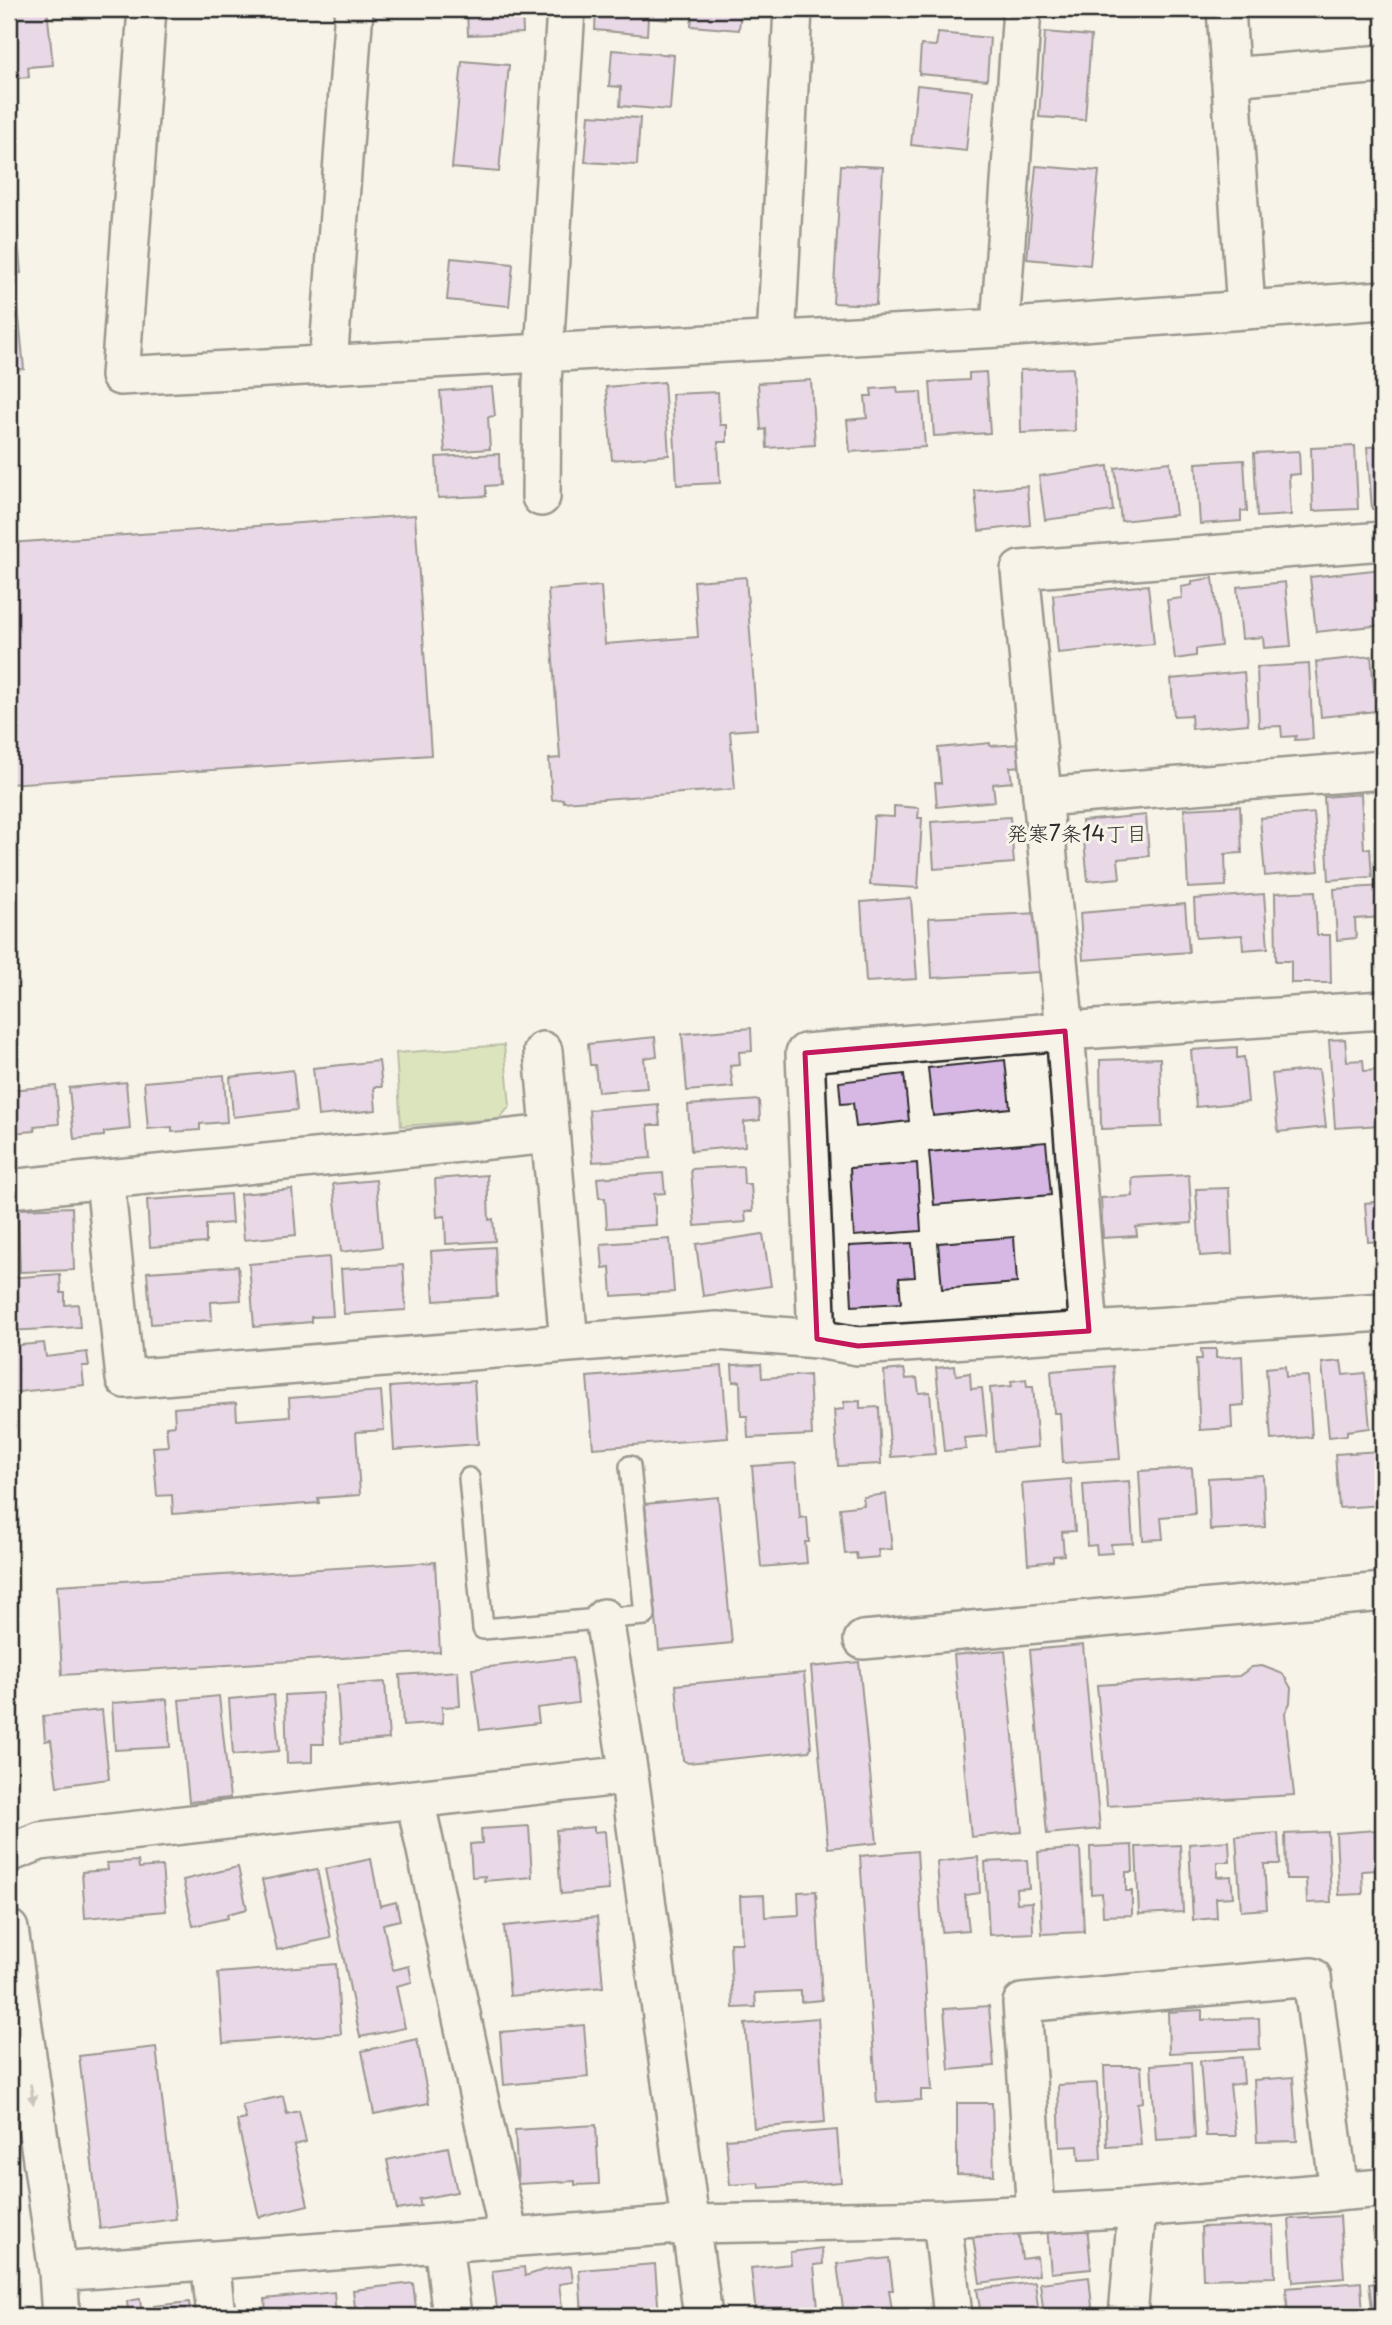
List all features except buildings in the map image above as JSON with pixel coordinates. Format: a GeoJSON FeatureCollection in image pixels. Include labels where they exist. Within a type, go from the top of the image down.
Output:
{"type":"FeatureCollection","features":[{"type":"Feature","properties":{"kind":"street"},"geometry":{"type":"LineString","coordinates":[[147,9],[120,376],[1000,328],[1383,300]]}},
{"type":"Feature","properties":{"kind":"street"},"geometry":{"type":"LineString","coordinates":[[328,365],[354,9]]}},
{"type":"Feature","properties":{"kind":"street"},"geometry":{"type":"LineString","coordinates":[[541,497],[544,354],[566,9]]}},
{"type":"Feature","properties":{"kind":"street"},"geometry":{"type":"LineString","coordinates":[[776,341],[793,9]]}},
{"type":"Feature","properties":{"kind":"street"},"geometry":{"type":"LineString","coordinates":[[1000,328],[1022,9]]}},
{"type":"Feature","properties":{"kind":"street"},"geometry":{"type":"LineString","coordinates":[[1226,9],[1246,310]]}},
{"type":"Feature","properties":{"kind":"street"},"geometry":{"type":"LineString","coordinates":[[1230,77],[1383,64]]}},
{"type":"Feature","properties":{"kind":"street"},"geometry":{"type":"LineString","coordinates":[[1090,1331],[1065,1031],[1020,570],[1383,541]]}},
{"type":"Feature","properties":{"kind":"street"},"geometry":{"type":"LineString","coordinates":[[1042,797],[1383,770]]}},
{"type":"Feature","properties":{"kind":"street"},"geometry":{"type":"LineString","coordinates":[[817,1339],[805,1054],[1065,1031],[1383,1010]]}},
{"type":"Feature","properties":{"kind":"street"},"geometry":{"type":"LineString","coordinates":[[543,1051],[569,1343]]}},
{"type":"Feature","properties":{"kind":"street"},"geometry":{"type":"LineString","coordinates":[[9,1189],[550,1134]]}},
{"type":"Feature","properties":{"kind":"street"},"geometry":{"type":"LineString","coordinates":[[105,1180],[125,1379],[717,1331],[817,1339],[858,1346],[1383,1312]]}},
{"type":"Feature","properties":{"kind":"street"},"geometry":{"type":"LineString","coordinates":[[863,1640],[1383,1592]]}},
{"type":"Feature","properties":{"kind":"street"},"geometry":{"type":"LineString","coordinates":[[604,1619],[629,1775],[703,2316]]}},
{"type":"Feature","properties":{"kind":"street"},"geometry":{"type":"LineString","coordinates":[[9,1853],[40,1841],[629,1775]]}},
{"type":"Feature","properties":{"kind":"street"},"geometry":{"type":"LineString","coordinates":[[415,1799],[509,2238]]}},
{"type":"Feature","properties":{"kind":"street"},"geometry":{"type":"LineString","coordinates":[[9,1929],[58,2272],[61,2316]]}},
{"type":"Feature","properties":{"kind":"street"},"geometry":{"type":"LineString","coordinates":[[1036,2213],[1022,2003],[1312,1976],[1339,2192]]}},
{"type":"Feature","properties":{"kind":"street"},"geometry":{"type":"LineString","coordinates":[[58,2272],[692,2224],[942,2219],[1137,2208],[1383,2188]]}},
{"type":"Feature","properties":{"kind":"street"},"geometry":{"type":"LineString","coordinates":[[1128,2316],[1137,2208]]}},
{"type":"Feature","properties":{"kind":"street"},"geometry":{"type":"LineString","coordinates":[[942,2219],[953,2316]]}},
{"type":"Feature","properties":{"kind":"street"},"geometry":{"type":"LineString","coordinates":[[443,2243],[452,2316]]}},
{"type":"Feature","properties":{"kind":"street"},"geometry":{"type":"LineString","coordinates":[[210,2260],[216,2316]]}},
{"type":"Feature","properties":{"kind":"lane"},"geometry":{"type":"LineString","coordinates":[[469,1478],[483,1629],[645,1615],[630,1466]]}},
{"type":"Feature","properties":{"kind":"highlighted area"},"geometry":{"type":"Polygon","coordinates":[[[1065,1031],[1089,1331],[858,1346],[817,1339],[805,1053],[1065,1031]]]}},
{"type":"Feature","properties":{"kind":"green space"},"geometry":{"type":"Polygon","coordinates":[[[504,1045],[510,1106],[499,1119],[401,1126],[396,1053],[504,1045]]]}},
{"type":"Feature","properties":{"kind":"district","name":"発寒7条14丁目"},"geometry":{"type":"Point","coordinates":[1077,832]}}]}
